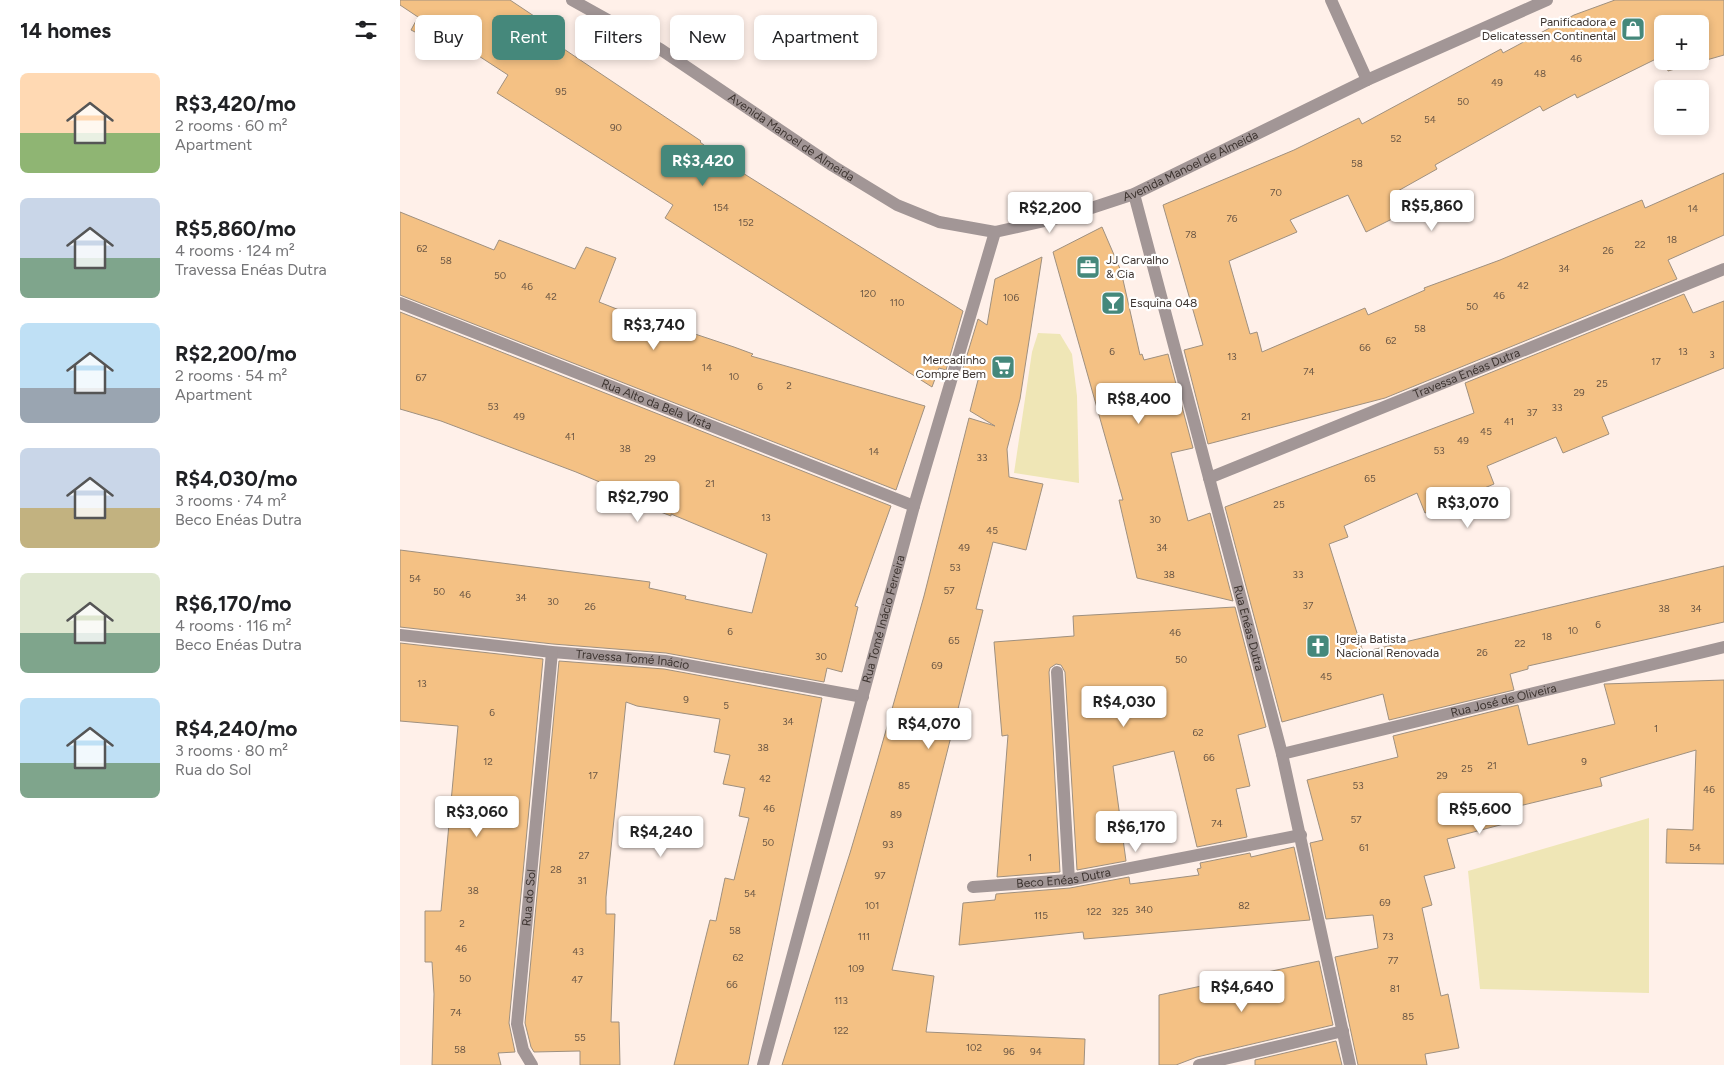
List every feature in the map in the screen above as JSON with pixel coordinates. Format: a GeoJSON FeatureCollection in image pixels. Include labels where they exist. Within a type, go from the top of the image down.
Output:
{"type":"FeatureCollection","features":[{"type":"Feature","properties":{"kind":"street","name":"Avenida Manoel de Almeida"},"geometry":{"type":"LineString","coordinates":[[572,0],[660,49],[833,166],[897,205],[939,222],[995,232],[1067,216],[1134,194],[1367,80],[1547,0]]}},
{"type":"Feature","properties":{"kind":"street"},"geometry":{"type":"LineString","coordinates":[[1331,0],[1367,80]]}},
{"type":"Feature","properties":{"kind":"street","name":"Rua Enéas Dutra"},"geometry":{"type":"LineString","coordinates":[[1134,194],[1282,754],[1350,1065]]}},
{"type":"Feature","properties":{"kind":"street","name":"Rua Tomé Inácio Ferreira"},"geometry":{"type":"LineString","coordinates":[[763,1065],[914,506],[995,232]]}},
{"type":"Feature","properties":{"kind":"street","name":"Travessa Enéas Dutra"},"geometry":{"type":"LineString","coordinates":[[1209,478],[1724,269]]}},
{"type":"Feature","properties":{"kind":"street","name":"Rua Alto da Bela Vista"},"geometry":{"type":"LineString","coordinates":[[400,303],[914,506]]}},
{"type":"Feature","properties":{"kind":"street","name":"Travessa Tomé Inácio"},"geometry":{"type":"LineString","coordinates":[[400,635],[552,652],[665,661],[863,696]]}},
{"type":"Feature","properties":{"kind":"street","name":"Rua José de Oliveira"},"geometry":{"type":"LineString","coordinates":[[1282,754],[1724,647]]}},
{"type":"Feature","properties":{"kind":"street","name":"Rua do Sol"},"geometry":{"type":"LineString","coordinates":[[532,1065],[523,1050],[517,1024],[552,652]]}},
{"type":"Feature","properties":{"kind":"street"},"geometry":{"type":"LineString","coordinates":[[1057,672],[1069,880]]}},
{"type":"Feature","properties":{"kind":"street","name":"Beco Enéas Dutra"},"geometry":{"type":"LineString","coordinates":[[973,887],[1069,880],[1301,835]]}},
{"type":"Feature","properties":{"kind":"street"},"geometry":{"type":"LineString","coordinates":[[1199,1065],[1343,1032]]}},
{"type":"Feature","properties":{"kind":"shaded area"},"geometry":{"type":"Polygon","coordinates":[[[1038,333],[1060,334],[1072,354],[1077,396],[1079,483],[1014,473],[1032,352],[1038,333]]]}},
{"type":"Feature","properties":{"kind":"shaded area"},"geometry":{"type":"Polygon","coordinates":[[[1649,818],[1649,993],[1480,989],[1468,871],[1649,818]]]}},
{"type":"Feature","properties":{"kind":"building"},"geometry":{"type":"Polygon","coordinates":[[[400,0],[510,0],[532,15],[492,15],[492,60],[565,60],[565,50],[575,56],[575,60],[580,60],[701,141],[730,165],[963,311],[946,370],[939,368],[932,387],[665,218],[673,205],[497,93],[508,75],[482,58],[482,15],[415,15],[400,5],[400,0]]]}},
{"type":"Feature","properties":{"kind":"building"},"geometry":{"type":"Polygon","coordinates":[[[1615,0],[1724,0],[1724,55],[1709,59],[1709,15],[1654,15],[1654,60],[1577,98],[1575,94],[1543,111],[1540,106],[1435,165],[1437,169],[1396,192],[1406,212],[1366,232],[1348,195],[1290,220],[1297,232],[1229,261],[1250,334],[1257,332],[1262,352],[1365,308],[1368,315],[1425,290],[1424,288],[1500,260],[1642,200],[1645,208],[1724,173],[1724,235],[1668,260],[1677,279],[1385,398],[1208,444],[1184,350],[1203,345],[1163,205],[1294,150],[1359,118],[1362,124],[1501,49],[1503,53],[1574,15],[1615,0]]]}},
{"type":"Feature","properties":{"kind":"building"},"geometry":{"type":"Polygon","coordinates":[[[415,23],[415,32],[411,30],[415,23]]]}},
{"type":"Feature","properties":{"kind":"building"},"geometry":{"type":"Polygon","coordinates":[[[400,212],[494,250],[499,240],[575,269],[586,247],[616,258],[599,302],[675,332],[677,328],[753,354],[751,356],[925,406],[896,490],[400,295],[400,212]]]}},
{"type":"Feature","properties":{"kind":"building"},"geometry":{"type":"Polygon","coordinates":[[[1102,227],[1121,271],[1140,355],[1142,354],[1144,360],[1168,354],[1193,448],[1171,453],[1188,521],[1210,513],[1233,601],[1137,578],[1119,500],[1123,500],[1053,252],[1102,227]]]}},
{"type":"Feature","properties":{"kind":"building"},"geometry":{"type":"Polygon","coordinates":[[[1042,257],[1020,399],[1007,449],[1009,477],[1043,484],[1026,550],[993,542],[976,609],[983,610],[892,970],[934,976],[926,1032],[1085,1039],[1084,1065],[782,1065],[877,762],[924,596],[969,418],[995,426],[970,411],[978,380],[961,375],[978,319],[987,325],[995,279],[1042,257]]]}},
{"type":"Feature","properties":{"kind":"building"},"geometry":{"type":"Polygon","coordinates":[[[1684,294],[1693,313],[1724,301],[1724,368],[1602,417],[1609,434],[1563,453],[1556,437],[1487,466],[1494,484],[1425,513],[1417,493],[1344,526],[1348,537],[1329,544],[1363,652],[1724,566],[1724,622],[1528,666],[1528,669],[1510,674],[1514,690],[1389,720],[1383,694],[1282,722],[1225,507],[1474,413],[1465,383],[1684,294]]]}},
{"type":"Feature","properties":{"kind":"building"},"geometry":{"type":"Polygon","coordinates":[[[400,312],[891,506],[855,606],[858,607],[842,672],[827,668],[824,682],[666,653],[553,644],[400,627],[400,550],[650,582],[649,588],[686,596],[685,599],[752,613],[767,554],[671,514],[671,516],[645,506],[620,495],[621,491],[576,472],[441,421],[400,409],[400,312]]]}},
{"type":"Feature","properties":{"kind":"building"},"geometry":{"type":"Polygon","coordinates":[[[1235,607],[1266,727],[1238,735],[1250,786],[1236,789],[1247,837],[1197,847],[1174,751],[1113,766],[1126,861],[1077,870],[1065,672],[1061,665],[1056,664],[1050,668],[1049,672],[1060,872],[997,877],[1008,735],[1002,736],[994,642],[1074,636],[1073,616],[1235,607]]]}},
{"type":"Feature","properties":{"kind":"building"},"geometry":{"type":"Polygon","coordinates":[[[400,643],[543,659],[509,1023],[515,1052],[498,1053],[501,1065],[432,1065],[434,994],[432,962],[425,962],[425,911],[441,911],[458,726],[400,721],[400,643]]]}},
{"type":"Feature","properties":{"kind":"building"},"geometry":{"type":"Polygon","coordinates":[[[559,661],[664,669],[822,698],[748,1065],[674,1065],[710,920],[716,921],[725,878],[734,880],[749,818],[739,816],[745,788],[723,784],[730,755],[714,752],[720,719],[637,706],[626,702],[606,897],[606,914],[615,914],[611,1022],[619,1022],[620,1065],[580,1065],[580,1051],[534,1052],[531,1047],[525,1023],[559,661]]]}},
{"type":"Feature","properties":{"kind":"building"},"geometry":{"type":"Polygon","coordinates":[[[1724,680],[1724,864],[1666,863],[1667,829],[1693,830],[1696,750],[1600,778],[1602,786],[1515,807],[1519,820],[1447,839],[1455,868],[1424,876],[1432,905],[1422,908],[1441,996],[1448,994],[1459,1048],[1425,1054],[1427,1065],[1358,1065],[1335,957],[1378,948],[1373,915],[1326,919],[1310,843],[1323,840],[1307,780],[1398,757],[1393,736],[1518,705],[1528,745],[1615,724],[1604,684],[1724,680]]]}},
{"type":"Feature","properties":{"kind":"building"},"geometry":{"type":"Polygon","coordinates":[[[1294,847],[1310,920],[1084,939],[1083,932],[959,945],[963,903],[995,900],[996,894],[1070,888],[1129,877],[1130,884],[1199,875],[1197,869],[1201,868],[1200,863],[1250,853],[1251,857],[1294,847]]]}},
{"type":"Feature","properties":{"kind":"building"},"geometry":{"type":"Polygon","coordinates":[[[1319,961],[1333,1025],[1197,1057],[1176,1065],[1159,1065],[1159,995],[1319,961]]]}},
{"type":"Feature","properties":{"kind":"building"},"geometry":{"type":"Polygon","coordinates":[[[1336,1041],[1342,1065],[1255,1065],[1255,1060],[1336,1041]]]}},
{"type":"Feature","properties":{"kind":"place","name":"Panificadora e Delicatessen Continental"},"geometry":{"type":"Point","coordinates":[1633,29]}},
{"type":"Feature","properties":{"kind":"place","name":"JJ Carvalho & Cia"},"geometry":{"type":"Point","coordinates":[1088,267]}},
{"type":"Feature","properties":{"kind":"place","name":"Esquina 048"},"geometry":{"type":"Point","coordinates":[1113,303]}},
{"type":"Feature","properties":{"kind":"place","name":"Mercadinho Compre Bem"},"geometry":{"type":"Point","coordinates":[1003,367]}},
{"type":"Feature","properties":{"kind":"place","name":"Igreja Batista Nacional Renovada"},"geometry":{"type":"Point","coordinates":[1318,646]}}]}
